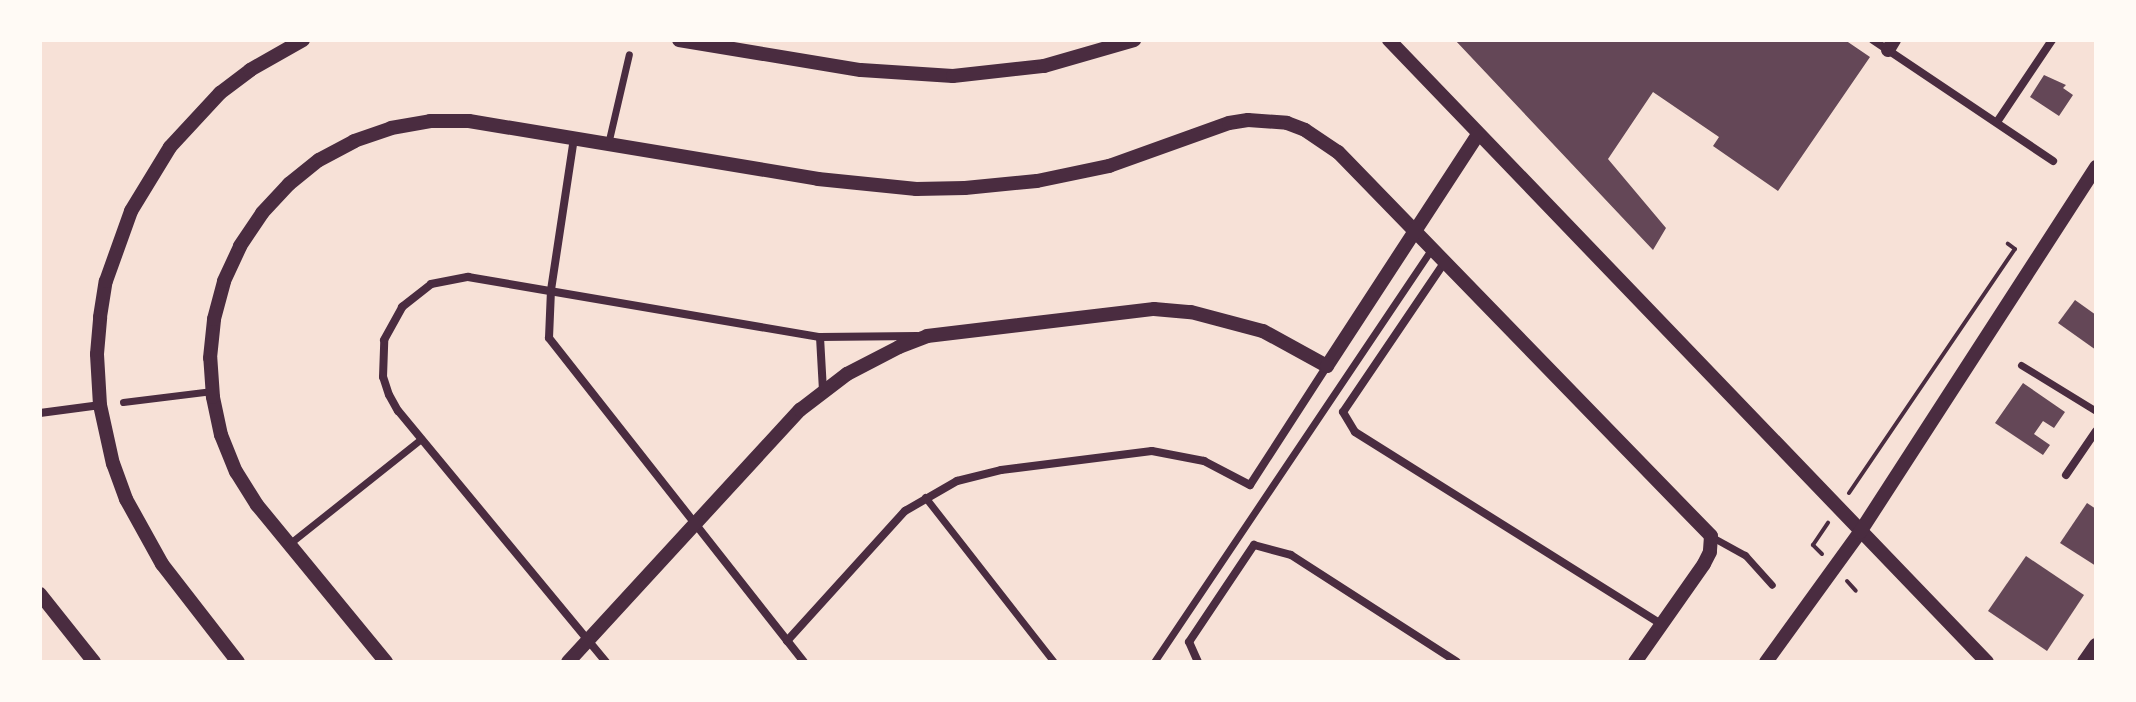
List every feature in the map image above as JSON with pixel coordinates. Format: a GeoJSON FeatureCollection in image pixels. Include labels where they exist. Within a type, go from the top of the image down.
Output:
{"type":"FeatureCollection","features":[{"type":"Feature","properties":{"kind":"street"},"geometry":{"type":"LineString","coordinates":[[238,662],[162,564],[142,533],[113,464],[100,405],[97,354],[106,281],[131,211],[148,178],[193,119],[220,93],[250,70],[303,40]]}},
{"type":"Feature","properties":{"kind":"street"},"geometry":{"type":"LineString","coordinates":[[679,40],[861,70],[953,76],[1044,66],[1134,40]]}},
{"type":"Feature","properties":{"kind":"street"},"geometry":{"type":"LineString","coordinates":[[1389,40],[1987,662]]}},
{"type":"Feature","properties":{"kind":"street"},"geometry":{"type":"LineString","coordinates":[[1873,40],[1891,45],[2055,162]]}},
{"type":"Feature","properties":{"kind":"street"},"geometry":{"type":"LineString","coordinates":[[1997,122],[2052,40]]}},
{"type":"Feature","properties":{"kind":"street"},"geometry":{"type":"LineString","coordinates":[[608,144],[629,54]]}},
{"type":"Feature","properties":{"kind":"street"},"geometry":{"type":"LineString","coordinates":[[386,662],[257,505],[236,472],[221,435],[212,391],[214,319],[224,281],[240,246],[262,213],[289,184],[319,160],[354,141],[391,128],[430,121],[469,121],[818,179],[916,189],[1037,181],[1097,169],[1229,123],[1268,120],[1305,130],[1322,140],[1414,232],[1711,536],[1745,555],[1772,585]]}},
{"type":"Feature","properties":{"kind":"street"},"geometry":{"type":"LineString","coordinates":[[787,641],[905,511],[957,481],[987,473],[1135,451],[1187,456],[1220,467],[1250,485],[1478,134]]}},
{"type":"Feature","properties":{"kind":"street"},"geometry":{"type":"LineString","coordinates":[[574,138],[551,290],[549,338],[804,662]]}},
{"type":"Feature","properties":{"kind":"street"},"geometry":{"type":"LineString","coordinates":[[1766,662],[1860,532],[2096,167]]}},
{"type":"Feature","properties":{"kind":"street"},"geometry":{"type":"LineString","coordinates":[[1154,662],[1431,250]]}},
{"type":"Feature","properties":{"kind":"street"},"geometry":{"type":"LineString","coordinates":[[1444,263],[1343,412],[1355,432],[1661,624]]}},
{"type":"Feature","properties":{"kind":"street"},"geometry":{"type":"LineString","coordinates":[[606,662],[398,411],[383,377],[384,340],[402,307],[431,284],[449,278],[477,278],[820,337],[927,336],[1154,309],[1216,317],[1263,331],[1327,366]]}},
{"type":"Feature","properties":{"kind":"street"},"geometry":{"type":"LineString","coordinates":[[568,662],[779,431],[823,391],[873,359],[927,336]]}},
{"type":"Feature","properties":{"kind":"street"},"geometry":{"type":"LineString","coordinates":[[820,337],[823,391]]}},
{"type":"Feature","properties":{"kind":"street"},"geometry":{"type":"LineString","coordinates":[[2021,365],[2096,411]]}},
{"type":"Feature","properties":{"kind":"street"},"geometry":{"type":"LineString","coordinates":[[123,402],[212,391]]}},
{"type":"Feature","properties":{"kind":"street"},"geometry":{"type":"LineString","coordinates":[[40,413],[100,405]]}},
{"type":"Feature","properties":{"kind":"street"},"geometry":{"type":"LineString","coordinates":[[2066,475],[2096,431]]}},
{"type":"Feature","properties":{"kind":"street"},"geometry":{"type":"LineString","coordinates":[[289,544],[421,439]]}},
{"type":"Feature","properties":{"kind":"street"},"geometry":{"type":"LineString","coordinates":[[925,497],[1054,662]]}},
{"type":"Feature","properties":{"kind":"street"},"geometry":{"type":"LineString","coordinates":[[1635,662],[1704,564],[1710,552],[1711,536]]}},
{"type":"Feature","properties":{"kind":"street"},"geometry":{"type":"LineString","coordinates":[[1198,662],[1189,642],[1254,545],[1291,555],[1457,662]]}},
{"type":"Feature","properties":{"kind":"street"},"geometry":{"type":"LineString","coordinates":[[40,594],[45,610],[94,662]]}},
{"type":"Feature","properties":{"kind":"street"},"geometry":{"type":"LineString","coordinates":[[2084,662],[2096,645]]}},
{"type":"Feature","properties":{"kind":"path"},"geometry":{"type":"LineString","coordinates":[[1848,494],[2015,249],[2008,244]]}},
{"type":"Feature","properties":{"kind":"path"},"geometry":{"type":"LineString","coordinates":[[1824,557],[1813,545],[1831,520]]}},
{"type":"Feature","properties":{"kind":"path"},"geometry":{"type":"LineString","coordinates":[[1846,580],[1856,591]]}},
{"type":"Feature","properties":{"kind":"building"},"geometry":{"type":"Polygon","coordinates":[[[1455,40],[1845,40],[1870,57],[1778,191],[1713,146],[1719,137],[1653,92],[1608,159],[1666,228],[1653,250],[1455,40]]]}},
{"type":"Feature","properties":{"kind":"building"},"geometry":{"type":"Polygon","coordinates":[[[2044,75],[2066,85],[2063,88],[2073,95],[2059,116],[2030,97],[2044,75]]]}},
{"type":"Feature","properties":{"kind":"building"},"geometry":{"type":"Polygon","coordinates":[[[2075,300],[2096,315],[2096,350],[2058,323],[2075,300]]]}},
{"type":"Feature","properties":{"kind":"building"},"geometry":{"type":"Polygon","coordinates":[[[2023,383],[2065,412],[2054,428],[2043,421],[2034,434],[2050,445],[2043,455],[1995,423],[2023,383]]]}},
{"type":"Feature","properties":{"kind":"building"},"geometry":{"type":"Polygon","coordinates":[[[2087,503],[2096,509],[2096,566],[2060,543],[2087,503]]]}},
{"type":"Feature","properties":{"kind":"building"},"geometry":{"type":"Polygon","coordinates":[[[2026,556],[2084,595],[2047,651],[1988,611],[2026,556]]]}}]}
